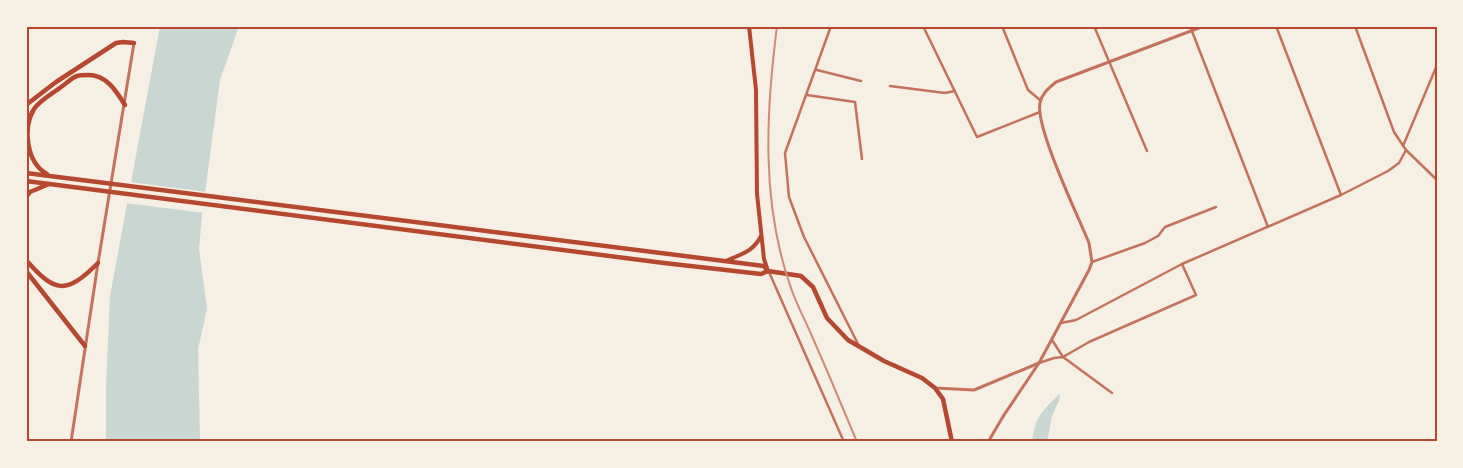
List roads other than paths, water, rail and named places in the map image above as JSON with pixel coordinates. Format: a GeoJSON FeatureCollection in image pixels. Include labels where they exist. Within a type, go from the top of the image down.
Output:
{"type":"FeatureCollection","features":[{"type":"Feature","properties":{"kind":"main road"},"geometry":{"type":"LineString","coordinates":[[749,26],[756,90],[756,194],[764,259],[768,270]]}},
{"type":"Feature","properties":{"kind":"main road"},"geometry":{"type":"LineString","coordinates":[[26,105],[56,82],[116,43],[134,43]]}},
{"type":"Feature","properties":{"kind":"main road"},"geometry":{"type":"LineString","coordinates":[[53,176],[37,166],[32,159],[28,134],[31,117],[35,108],[43,100],[77,76],[91,75],[108,82],[125,105]]}},
{"type":"Feature","properties":{"kind":"main road"},"geometry":{"type":"LineString","coordinates":[[26,173],[664,255],[764,266],[768,270]]}},
{"type":"Feature","properties":{"kind":"main road"},"geometry":{"type":"LineString","coordinates":[[26,181],[664,263],[760,274],[768,270],[796,274],[805,278],[813,287],[827,318],[848,340],[884,361],[922,378],[935,388],[943,399],[952,442]]}},
{"type":"Feature","properties":{"kind":"main road"},"geometry":{"type":"LineString","coordinates":[[26,197],[30,192],[52,184]]}},
{"type":"Feature","properties":{"kind":"main road"},"geometry":{"type":"LineString","coordinates":[[725,262],[756,246],[761,236]]}},
{"type":"Feature","properties":{"kind":"main road"},"geometry":{"type":"LineString","coordinates":[[26,260],[48,282],[66,286],[76,283],[98,263]]}},
{"type":"Feature","properties":{"kind":"main road"},"geometry":{"type":"LineString","coordinates":[[26,271],[85,346]]}},
{"type":"Feature","properties":{"kind":"street"},"geometry":{"type":"LineString","coordinates":[[831,26],[817,70],[785,153],[789,196],[804,237],[860,347]]}},
{"type":"Feature","properties":{"kind":"street"},"geometry":{"type":"LineString","coordinates":[[923,26],[977,137],[1040,112]]}},
{"type":"Feature","properties":{"kind":"street"},"geometry":{"type":"LineString","coordinates":[[1002,26],[1028,90],[1040,100]]}},
{"type":"Feature","properties":{"kind":"street"},"geometry":{"type":"LineString","coordinates":[[1094,26],[1147,151]]}},
{"type":"Feature","properties":{"kind":"street"},"geometry":{"type":"LineString","coordinates":[[1190,26],[1268,227]]}},
{"type":"Feature","properties":{"kind":"street"},"geometry":{"type":"LineString","coordinates":[[988,442],[1039,363],[1092,262],[1089,243],[1047,139],[1040,112],[1040,100],[1048,88],[1056,82],[1204,26]]}},
{"type":"Feature","properties":{"kind":"street"},"geometry":{"type":"LineString","coordinates":[[1276,26],[1341,195]]}},
{"type":"Feature","properties":{"kind":"street"},"geometry":{"type":"LineString","coordinates":[[1355,26],[1391,124],[1406,150],[1437,180]]}},
{"type":"Feature","properties":{"kind":"street"},"geometry":{"type":"LineString","coordinates":[[71,442],[134,43]]}},
{"type":"Feature","properties":{"kind":"street"},"geometry":{"type":"LineString","coordinates":[[1403,146],[1437,64]]}},
{"type":"Feature","properties":{"kind":"street"},"geometry":{"type":"LineString","coordinates":[[817,70],[861,81]]}},
{"type":"Feature","properties":{"kind":"street"},"geometry":{"type":"LineString","coordinates":[[890,86],[945,93],[955,91]]}},
{"type":"Feature","properties":{"kind":"street"},"geometry":{"type":"LineString","coordinates":[[807,95],[855,102],[862,159]]}},
{"type":"Feature","properties":{"kind":"street"},"geometry":{"type":"LineString","coordinates":[[1061,323],[1076,320],[1182,264],[1341,195],[1399,164],[1406,150]]}},
{"type":"Feature","properties":{"kind":"street"},"geometry":{"type":"LineString","coordinates":[[1092,262],[1145,242],[1158,236],[1165,227],[1216,206]]}},
{"type":"Feature","properties":{"kind":"street"},"geometry":{"type":"LineString","coordinates":[[935,388],[974,390],[1039,363],[1063,357],[1089,342],[1196,295],[1182,264]]}},
{"type":"Feature","properties":{"kind":"street"},"geometry":{"type":"LineString","coordinates":[[768,270],[844,442]]}},
{"type":"Feature","properties":{"kind":"street"},"geometry":{"type":"LineString","coordinates":[[1052,340],[1063,357],[1112,393]]}},
{"type":"Feature","properties":{"kind":"railway"},"geometry":{"type":"LineString","coordinates":[[777,26],[770,91],[768,157],[774,222],[792,291],[857,442]]}}]}
